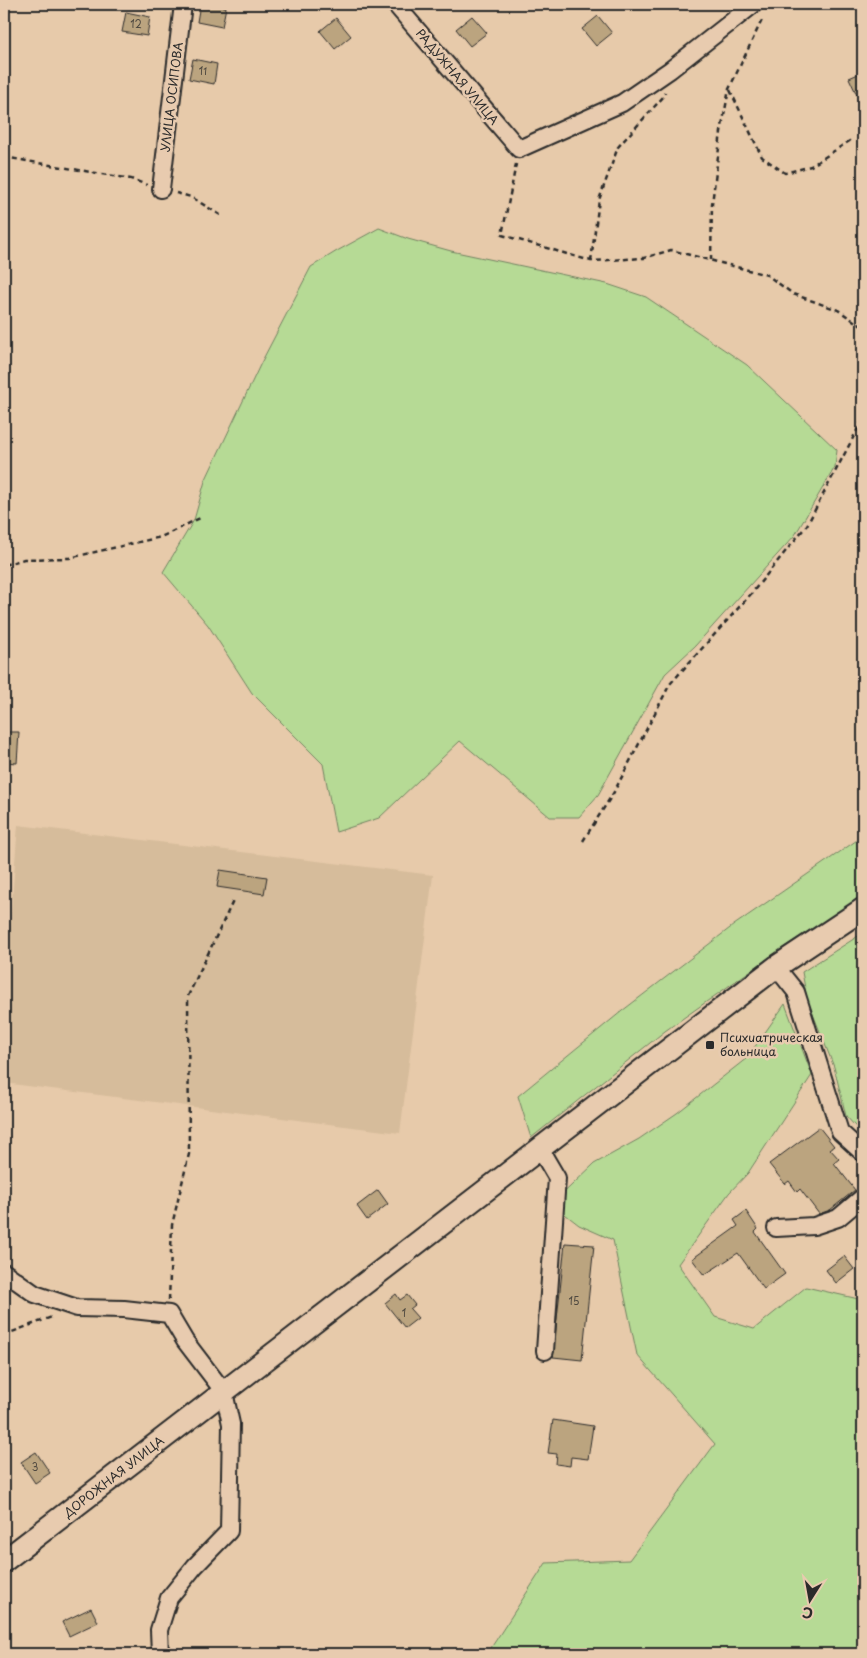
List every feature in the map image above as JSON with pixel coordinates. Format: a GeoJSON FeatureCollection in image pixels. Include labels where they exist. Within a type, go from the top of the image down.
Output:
{"type":"FeatureCollection","features":[{"type":"Feature","properties":{"kind":"main road","name":"ДОРОЖНАЯ УЛИЦА"},"geometry":{"type":"LineString","coordinates":[[4,1561],[776,967],[863,910]]}},
{"type":"Feature","properties":{"kind":"street","name":"УЛИЦА ОСИПОВА"},"geometry":{"type":"LineString","coordinates":[[161,189],[183,4]]}},
{"type":"Feature","properties":{"kind":"street","name":"РАДУЖНАЯ УЛИЦА"},"geometry":{"type":"LineString","coordinates":[[394,4],[519,149]]}},
{"type":"Feature","properties":{"kind":"street"},"geometry":{"type":"LineString","coordinates":[[519,149],[622,103],[759,8]]}},
{"type":"Feature","properties":{"kind":"street"},"geometry":{"type":"LineString","coordinates":[[776,967],[796,992],[840,1132],[863,1153]]}},
{"type":"Feature","properties":{"kind":"street"},"geometry":{"type":"LineString","coordinates":[[540,1149],[557,1178],[545,1351]]}},
{"type":"Feature","properties":{"kind":"street"},"geometry":{"type":"LineString","coordinates":[[776,1228],[814,1226],[838,1218],[863,1196]]}},
{"type":"Feature","properties":{"kind":"street"},"geometry":{"type":"LineString","coordinates":[[4,1272],[35,1294],[77,1308],[124,1308],[169,1314],[185,1341],[224,1392],[231,1424],[229,1531],[169,1598],[159,1630],[160,1654]]}},
{"type":"Feature","properties":{"kind":"path"},"geometry":{"type":"LineString","coordinates":[[711,260],[712,204],[721,132],[729,89],[759,8]]}},
{"type":"Feature","properties":{"kind":"path"},"geometry":{"type":"LineString","coordinates":[[592,261],[599,200],[618,148],[664,96],[670,70]]}},
{"type":"Feature","properties":{"kind":"path"},"geometry":{"type":"LineString","coordinates":[[729,89],[762,158],[784,172],[812,166],[851,140]]}},
{"type":"Feature","properties":{"kind":"path"},"geometry":{"type":"LineString","coordinates":[[519,149],[502,235],[592,261],[644,258],[671,250],[711,260],[767,275],[793,294],[838,310],[863,327]]}},
{"type":"Feature","properties":{"kind":"path"},"geometry":{"type":"LineString","coordinates":[[4,157],[131,180],[192,197],[222,216]]}},
{"type":"Feature","properties":{"kind":"path"},"geometry":{"type":"LineString","coordinates":[[584,841],[614,792],[670,684],[751,594],[807,525],[863,419]]}},
{"type":"Feature","properties":{"kind":"path"},"geometry":{"type":"LineString","coordinates":[[4,565],[24,559],[69,558],[161,537],[200,518]]}},
{"type":"Feature","properties":{"kind":"path"},"geometry":{"type":"LineString","coordinates":[[169,1314],[172,1225],[189,1154],[188,996],[234,899]]}},
{"type":"Feature","properties":{"kind":"path"},"geometry":{"type":"LineString","coordinates":[[4,1335],[77,1308]]}},
{"type":"Feature","properties":{"kind":"shaded area"},"geometry":{"type":"Polygon","coordinates":[[[18,825],[433,875],[400,1133],[4,1083],[4,1001],[18,825]]]}},
{"type":"Feature","properties":{"kind":"green space"},"geometry":{"type":"Polygon","coordinates":[[[379,228],[408,239],[451,251],[607,284],[646,297],[747,365],[837,450],[835,467],[795,535],[695,646],[665,674],[598,795],[579,817],[550,817],[460,741],[379,818],[336,832],[323,764],[252,693],[208,625],[163,572],[194,520],[205,481],[261,363],[311,267],[379,228]]]}},
{"type":"Feature","properties":{"kind":"green space"},"geometry":{"type":"Polygon","coordinates":[[[863,836],[863,896],[784,947],[665,1031],[531,1138],[518,1096],[622,1011],[734,925],[863,836]]]}},
{"type":"Feature","properties":{"kind":"green space"},"geometry":{"type":"Polygon","coordinates":[[[863,933],[863,1135],[846,1116],[834,1067],[807,999],[802,972],[863,933]]]}},
{"type":"Feature","properties":{"kind":"green space"},"geometry":{"type":"Polygon","coordinates":[[[785,1004],[812,1075],[748,1173],[729,1193],[678,1264],[715,1317],[754,1329],[806,1287],[863,1300],[863,1654],[487,1654],[546,1563],[629,1560],[715,1444],[637,1355],[613,1240],[579,1225],[552,1204],[594,1164],[639,1139],[677,1113],[747,1058],[785,1004]]]}},
{"type":"Feature","properties":{"kind":"building"},"geometry":{"type":"Polygon","coordinates":[[[200,4],[226,7],[222,27],[197,22],[200,4]]]}},
{"type":"Feature","properties":{"kind":"building"},"geometry":{"type":"Polygon","coordinates":[[[126,12],[150,17],[147,36],[122,32],[126,12]]]}},
{"type":"Feature","properties":{"kind":"building"},"geometry":{"type":"Polygon","coordinates":[[[472,16],[487,33],[470,46],[456,29],[472,16]]]}},
{"type":"Feature","properties":{"kind":"building"},"geometry":{"type":"Polygon","coordinates":[[[598,16],[612,33],[596,46],[582,29],[598,16]]]}},
{"type":"Feature","properties":{"kind":"building"},"geometry":{"type":"Polygon","coordinates":[[[336,18],[351,36],[335,49],[320,31],[336,18]]]}},
{"type":"Feature","properties":{"kind":"building"},"geometry":{"type":"Polygon","coordinates":[[[193,59],[217,64],[214,84],[189,79],[193,59]]]}},
{"type":"Feature","properties":{"kind":"building"},"geometry":{"type":"Polygon","coordinates":[[[863,72],[863,108],[849,78],[863,72]]]}},
{"type":"Feature","properties":{"kind":"building"},"geometry":{"type":"Polygon","coordinates":[[[4,732],[19,732],[17,763],[4,762],[4,732]]]}},
{"type":"Feature","properties":{"kind":"building"},"geometry":{"type":"Polygon","coordinates":[[[220,870],[267,877],[264,894],[217,887],[220,870]]]}},
{"type":"Feature","properties":{"kind":"building"},"geometry":{"type":"Polygon","coordinates":[[[819,1127],[834,1146],[830,1149],[839,1159],[834,1163],[855,1190],[830,1210],[819,1214],[800,1189],[797,1192],[789,1181],[785,1184],[769,1164],[819,1127]]]}},
{"type":"Feature","properties":{"kind":"building"},"geometry":{"type":"Polygon","coordinates":[[[378,1190],[388,1204],[367,1220],[357,1206],[378,1190]]]}},
{"type":"Feature","properties":{"kind":"building"},"geometry":{"type":"Polygon","coordinates":[[[746,1211],[758,1229],[755,1232],[785,1274],[764,1289],[738,1253],[704,1275],[692,1259],[738,1226],[734,1220],[746,1211]]]}},
{"type":"Feature","properties":{"kind":"building"},"geometry":{"type":"Polygon","coordinates":[[[565,1243],[594,1245],[582,1360],[553,1357],[565,1243]]]}},
{"type":"Feature","properties":{"kind":"building"},"geometry":{"type":"Polygon","coordinates":[[[844,1256],[854,1269],[836,1283],[826,1270],[844,1256]]]}},
{"type":"Feature","properties":{"kind":"building"},"geometry":{"type":"Polygon","coordinates":[[[396,1294],[400,1300],[407,1295],[415,1305],[410,1309],[418,1318],[405,1328],[385,1303],[396,1294]]]}},
{"type":"Feature","properties":{"kind":"building"},"geometry":{"type":"Polygon","coordinates":[[[553,1420],[593,1426],[588,1459],[571,1457],[570,1466],[556,1464],[557,1454],[548,1453],[553,1420]]]}},
{"type":"Feature","properties":{"kind":"building"},"geometry":{"type":"Polygon","coordinates":[[[36,1452],[50,1473],[35,1483],[21,1462],[36,1452]]]}},
{"type":"Feature","properties":{"kind":"building"},"geometry":{"type":"Polygon","coordinates":[[[91,1608],[98,1622],[69,1636],[62,1622],[91,1608]]]}},
{"type":"Feature","properties":{"kind":"place","name":"Психиатрическая больница"},"geometry":{"type":"Point","coordinates":[710,1045]}}]}
